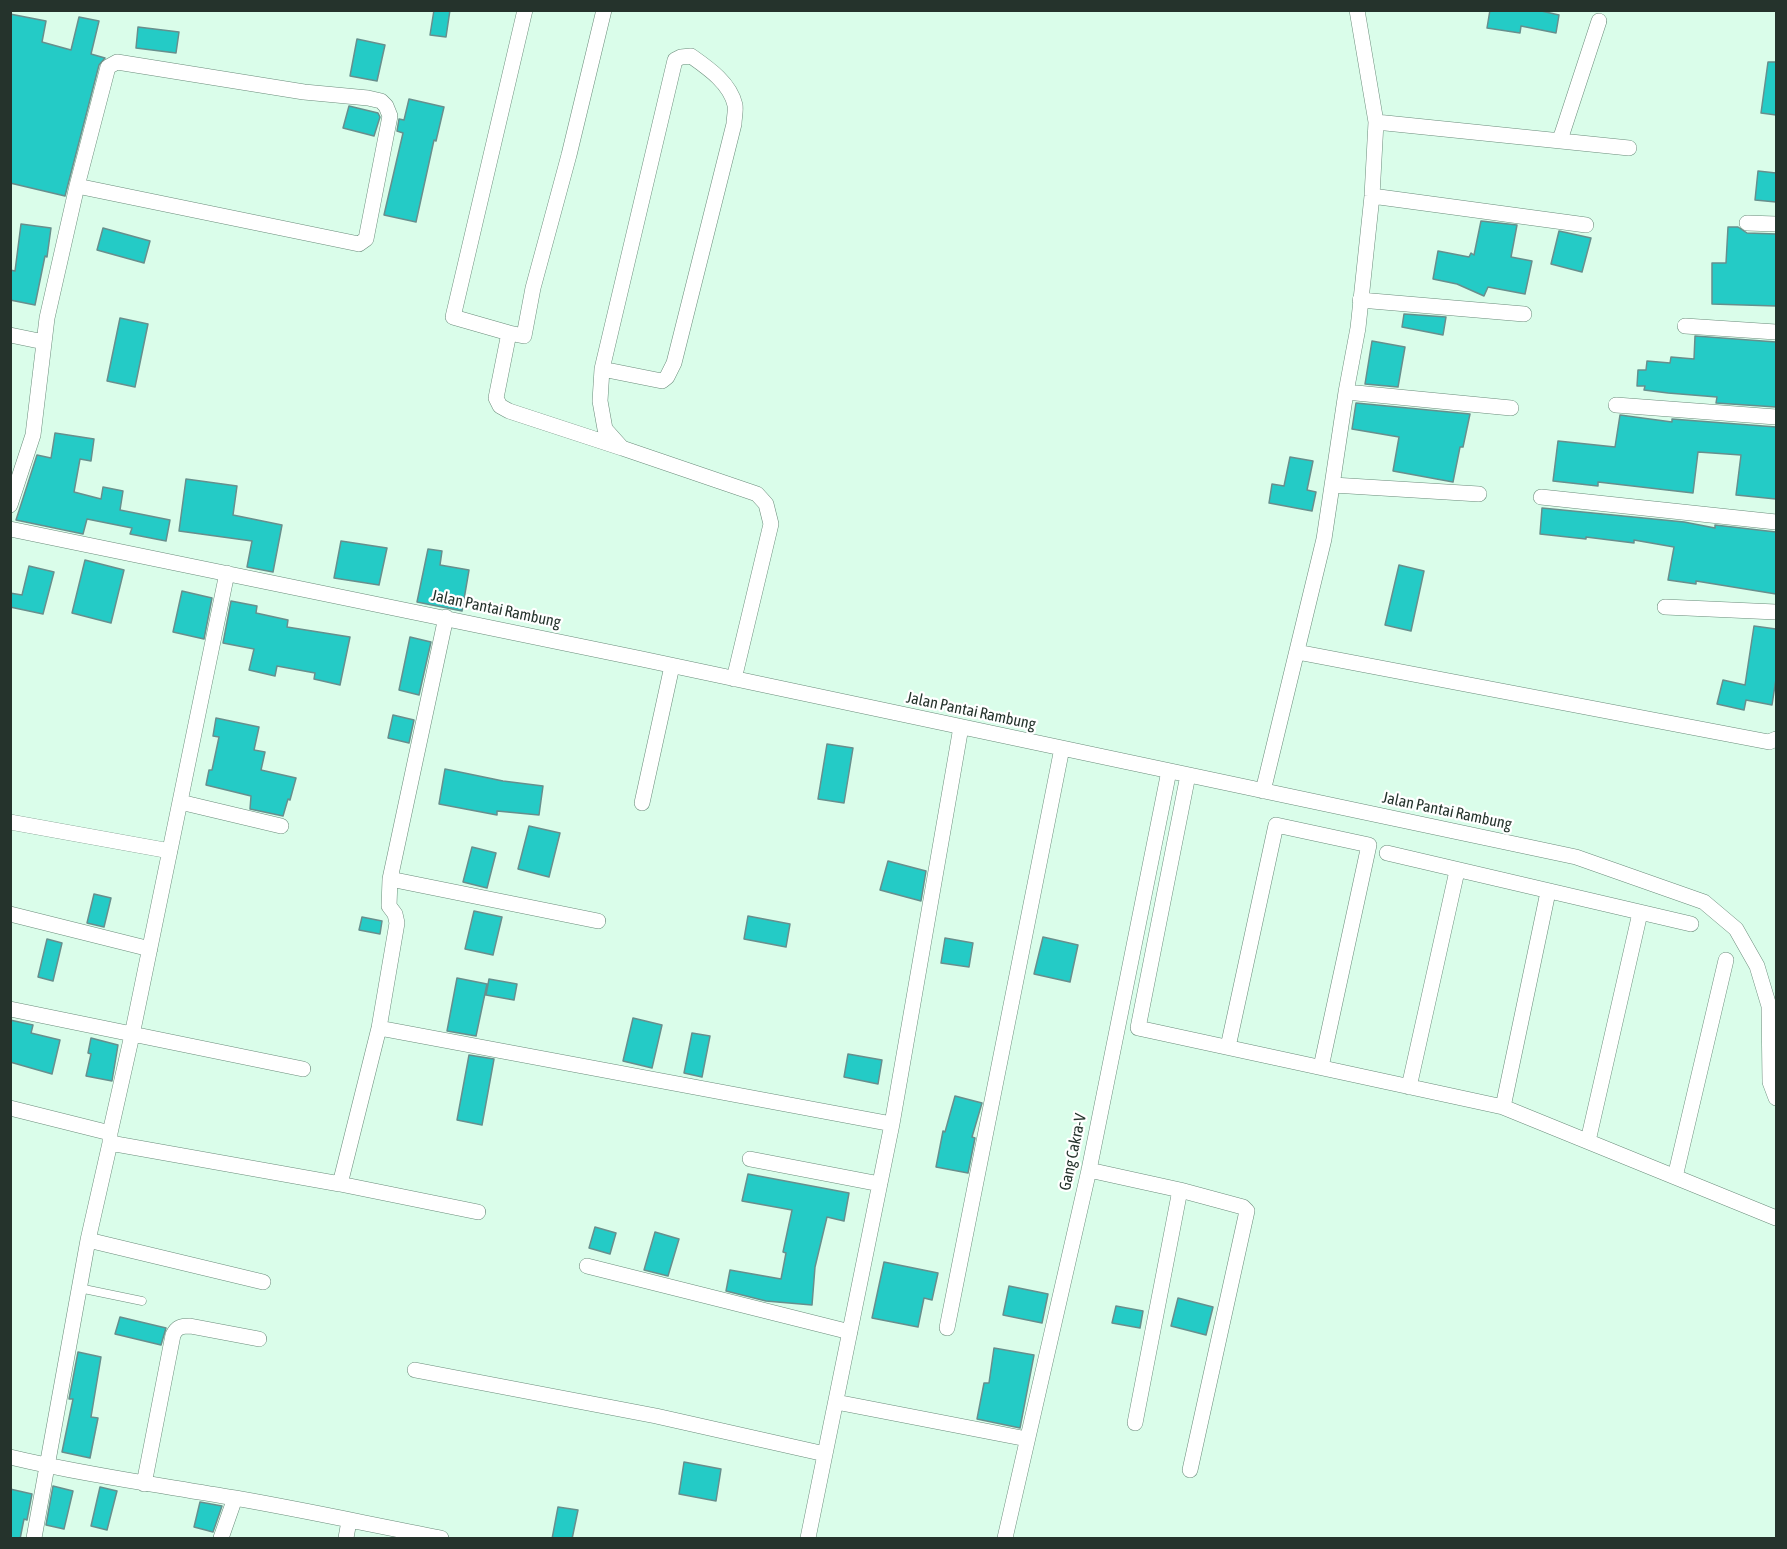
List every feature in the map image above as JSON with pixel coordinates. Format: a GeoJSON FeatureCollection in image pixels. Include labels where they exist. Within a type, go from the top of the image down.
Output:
{"type":"FeatureCollection","features":[{"type":"Feature","properties":{"kind":"street"},"geometry":{"type":"LineString","coordinates":[[525,10],[453,317],[524,336],[533,288],[569,155],[604,10]]}},
{"type":"Feature","properties":{"kind":"street"},"geometry":{"type":"LineString","coordinates":[[1263,791],[1324,539],[1358,328],[1372,196],[1376,122],[1357,10]]}},
{"type":"Feature","properties":{"kind":"street"},"geometry":{"type":"LineString","coordinates":[[1560,140],[1599,21]]}},
{"type":"Feature","properties":{"kind":"street"},"geometry":{"type":"LineString","coordinates":[[602,369],[662,381],[667,377],[674,363],[735,115],[735,106],[730,94],[713,71],[691,56],[675,60],[602,369],[600,401],[605,429],[622,448]]}},
{"type":"Feature","properties":{"kind":"street"},"geometry":{"type":"LineString","coordinates":[[10,505],[33,435],[47,318],[77,186],[108,67],[117,62],[304,92],[368,98],[381,101],[386,105],[390,116],[366,239],[359,244],[77,186]]}},
{"type":"Feature","properties":{"kind":"street"},"geometry":{"type":"LineString","coordinates":[[1376,122],[1629,148]]}},
{"type":"Feature","properties":{"kind":"street"},"geometry":{"type":"LineString","coordinates":[[1372,196],[1586,225]]}},
{"type":"Feature","properties":{"kind":"street"},"geometry":{"type":"LineString","coordinates":[[1747,223],[1776,224]]}},
{"type":"Feature","properties":{"kind":"street"},"geometry":{"type":"LineString","coordinates":[[1360,300],[1524,314]]}},
{"type":"Feature","properties":{"kind":"street"},"geometry":{"type":"LineString","coordinates":[[1685,326],[1776,332]]}},
{"type":"Feature","properties":{"kind":"street"},"geometry":{"type":"LineString","coordinates":[[509,333],[497,386],[496,398],[500,406],[549,426],[757,494],[766,504],[771,524],[734,680]]}},
{"type":"Feature","properties":{"kind":"street"},"geometry":{"type":"LineString","coordinates":[[10,335],[44,342]]}},
{"type":"Feature","properties":{"kind":"street"},"geometry":{"type":"LineString","coordinates":[[1346,392],[1511,408]]}},
{"type":"Feature","properties":{"kind":"street"},"geometry":{"type":"LineString","coordinates":[[1616,405],[1776,417]]}},
{"type":"Feature","properties":{"kind":"street"},"geometry":{"type":"LineString","coordinates":[[1333,485],[1479,494]]}},
{"type":"Feature","properties":{"kind":"street"},"geometry":{"type":"LineString","coordinates":[[1541,497],[1776,522]]}},
{"type":"Feature","properties":{"kind":"street","name":"Jalan Pantai Rambung"},"geometry":{"type":"LineString","coordinates":[[10,529],[446,617],[1576,857],[1704,902],[1737,929],[1757,966],[1769,1006],[1770,1082],[1776,1098]]}},
{"type":"Feature","properties":{"kind":"street"},"geometry":{"type":"LineString","coordinates":[[34,1539],[88,1240],[227,573]]}},
{"type":"Feature","properties":{"kind":"street"},"geometry":{"type":"LineString","coordinates":[[1665,607],[1776,612]]}},
{"type":"Feature","properties":{"kind":"street"},"geometry":{"type":"LineString","coordinates":[[340,1184],[379,1029],[397,923],[395,914],[389,906],[390,879],[446,617]]}},
{"type":"Feature","properties":{"kind":"street"},"geometry":{"type":"LineString","coordinates":[[1297,652],[1769,742],[1776,739]]}},
{"type":"Feature","properties":{"kind":"street"},"geometry":{"type":"LineString","coordinates":[[642,803],[672,666]]}},
{"type":"Feature","properties":{"kind":"street"},"geometry":{"type":"LineString","coordinates":[[808,1539],[892,1124],[961,727]]}},
{"type":"Feature","properties":{"kind":"street"},"geometry":{"type":"LineString","coordinates":[[947,1329],[1062,748]]}},
{"type":"Feature","properties":{"kind":"street","name":"Gang Cakra-V"},"geometry":{"type":"LineString","coordinates":[[1005,1539],[1089,1170],[1169,771]]}},
{"type":"Feature","properties":{"kind":"street"},"geometry":{"type":"LineString","coordinates":[[1188,775],[1138,1028],[1503,1107],[1776,1218]]}},
{"type":"Feature","properties":{"kind":"street"},"geometry":{"type":"LineString","coordinates":[[180,802],[281,826]]}},
{"type":"Feature","properties":{"kind":"street"},"geometry":{"type":"LineString","coordinates":[[10,822],[170,851]]}},
{"type":"Feature","properties":{"kind":"street"},"geometry":{"type":"LineString","coordinates":[[1228,1047],[1276,825],[1369,845],[1322,1067]]}},
{"type":"Feature","properties":{"kind":"street"},"geometry":{"type":"LineString","coordinates":[[1387,853],[1692,924]]}},
{"type":"Feature","properties":{"kind":"street"},"geometry":{"type":"LineString","coordinates":[[1409,1086],[1457,871]]}},
{"type":"Feature","properties":{"kind":"street"},"geometry":{"type":"LineString","coordinates":[[390,879],[598,921]]}},
{"type":"Feature","properties":{"kind":"street"},"geometry":{"type":"LineString","coordinates":[[1503,1107],[1548,892]]}},
{"type":"Feature","properties":{"kind":"street"},"geometry":{"type":"LineString","coordinates":[[1588,1141],[1640,913]]}},
{"type":"Feature","properties":{"kind":"street"},"geometry":{"type":"LineString","coordinates":[[10,914],[150,949]]}},
{"type":"Feature","properties":{"kind":"street"},"geometry":{"type":"LineString","coordinates":[[1675,1177],[1726,960]]}},
{"type":"Feature","properties":{"kind":"street"},"geometry":{"type":"LineString","coordinates":[[10,1009],[303,1069]]}},
{"type":"Feature","properties":{"kind":"street"},"geometry":{"type":"LineString","coordinates":[[379,1029],[892,1124]]}},
{"type":"Feature","properties":{"kind":"street"},"geometry":{"type":"LineString","coordinates":[[10,1108],[110,1138],[478,1212]]}},
{"type":"Feature","properties":{"kind":"street"},"geometry":{"type":"LineString","coordinates":[[750,1159],[880,1184]]}},
{"type":"Feature","properties":{"kind":"street"},"geometry":{"type":"LineString","coordinates":[[1089,1170],[1179,1190],[1243,1207],[1247,1211],[1190,1470]]}},
{"type":"Feature","properties":{"kind":"street"},"geometry":{"type":"LineString","coordinates":[[1135,1423],[1179,1190]]}},
{"type":"Feature","properties":{"kind":"street"},"geometry":{"type":"LineString","coordinates":[[88,1240],[263,1282]]}},
{"type":"Feature","properties":{"kind":"street"},"geometry":{"type":"LineString","coordinates":[[586,1266],[850,1332]]}},
{"type":"Feature","properties":{"kind":"street"},"geometry":{"type":"LineString","coordinates":[[144,1484],[176,1329],[190,1326],[259,1340]]}},
{"type":"Feature","properties":{"kind":"street"},"geometry":{"type":"LineString","coordinates":[[415,1370],[656,1416],[825,1454]]}},
{"type":"Feature","properties":{"kind":"street"},"geometry":{"type":"LineString","coordinates":[[836,1402],[1027,1439]]}},
{"type":"Feature","properties":{"kind":"street"},"geometry":{"type":"LineString","coordinates":[[10,1457],[47,1466],[235,1498],[441,1539]]}},
{"type":"Feature","properties":{"kind":"street"},"geometry":{"type":"LineString","coordinates":[[221,1539],[235,1498]]}},
{"type":"Feature","properties":{"kind":"street"},"geometry":{"type":"LineString","coordinates":[[346,1539],[349,1521]]}},
{"type":"Feature","properties":{"kind":"lane"},"geometry":{"type":"LineString","coordinates":[[79,1288],[142,1301]]}},
{"type":"Feature","properties":{"kind":"building"},"geometry":{"type":"Polygon","coordinates":[[[434,10],[450,10],[446,37],[430,35],[434,10]]]}},
{"type":"Feature","properties":{"kind":"building"},"geometry":{"type":"Polygon","coordinates":[[[1490,10],[1537,10],[1559,15],[1556,33],[1521,26],[1520,33],[1487,28],[1490,10]]]}},
{"type":"Feature","properties":{"kind":"building"},"geometry":{"type":"Polygon","coordinates":[[[10,14],[46,21],[42,42],[71,50],[79,17],[99,21],[91,54],[105,58],[99,65],[65,196],[10,183],[10,14]]]}},
{"type":"Feature","properties":{"kind":"building"},"geometry":{"type":"Polygon","coordinates":[[[138,27],[179,32],[176,53],[136,48],[138,27]]]}},
{"type":"Feature","properties":{"kind":"building"},"geometry":{"type":"Polygon","coordinates":[[[357,39],[385,45],[377,81],[350,76],[357,39]]]}},
{"type":"Feature","properties":{"kind":"building"},"geometry":{"type":"Polygon","coordinates":[[[1768,62],[1776,62],[1776,115],[1761,113],[1768,62]]]}},
{"type":"Feature","properties":{"kind":"building"},"geometry":{"type":"Polygon","coordinates":[[[409,99],[444,107],[436,141],[434,140],[416,222],[384,215],[403,133],[397,131],[399,119],[404,120],[409,99]]]}},
{"type":"Feature","properties":{"kind":"building"},"geometry":{"type":"Polygon","coordinates":[[[349,106],[378,113],[380,117],[374,136],[343,128],[349,106]]]}},
{"type":"Feature","properties":{"kind":"building"},"geometry":{"type":"Polygon","coordinates":[[[1758,171],[1776,173],[1776,202],[1755,200],[1758,171]]]}},
{"type":"Feature","properties":{"kind":"building"},"geometry":{"type":"Polygon","coordinates":[[[1481,221],[1517,225],[1511,257],[1532,261],[1525,294],[1488,287],[1484,296],[1457,284],[1433,279],[1438,251],[1469,257],[1471,253],[1474,255],[1481,221]]]}},
{"type":"Feature","properties":{"kind":"building"},"geometry":{"type":"Polygon","coordinates":[[[21,224],[51,228],[47,257],[45,256],[35,305],[10,300],[10,270],[15,271],[21,224]]]}},
{"type":"Feature","properties":{"kind":"building"},"geometry":{"type":"Polygon","coordinates":[[[1728,227],[1738,227],[1747,233],[1776,234],[1776,306],[1712,304],[1712,263],[1726,263],[1728,227]]]}},
{"type":"Feature","properties":{"kind":"building"},"geometry":{"type":"Polygon","coordinates":[[[103,228],[150,241],[144,263],[97,250],[103,228]]]}},
{"type":"Feature","properties":{"kind":"building"},"geometry":{"type":"Polygon","coordinates":[[[1559,231],[1591,238],[1582,272],[1551,264],[1559,231]]]}},
{"type":"Feature","properties":{"kind":"building"},"geometry":{"type":"Polygon","coordinates":[[[1404,314],[1446,317],[1443,335],[1402,327],[1404,314]]]}},
{"type":"Feature","properties":{"kind":"building"},"geometry":{"type":"Polygon","coordinates":[[[120,318],[148,324],[135,387],[107,381],[120,318]]]}},
{"type":"Feature","properties":{"kind":"building"},"geometry":{"type":"Polygon","coordinates":[[[1695,336],[1776,342],[1776,407],[1716,403],[1717,397],[1644,390],[1645,386],[1637,386],[1638,370],[1646,370],[1647,361],[1670,363],[1671,357],[1694,359],[1695,336]]]}},
{"type":"Feature","properties":{"kind":"building"},"geometry":{"type":"Polygon","coordinates":[[[1372,341],[1405,347],[1398,387],[1365,384],[1372,341]]]}},
{"type":"Feature","properties":{"kind":"building"},"geometry":{"type":"Polygon","coordinates":[[[1356,403],[1470,414],[1453,482],[1393,471],[1399,437],[1352,429],[1356,403]]]}},
{"type":"Feature","properties":{"kind":"building"},"geometry":{"type":"Polygon","coordinates":[[[1620,415],[1672,422],[1672,419],[1776,427],[1776,499],[1736,495],[1741,455],[1698,452],[1693,493],[1598,482],[1598,486],[1553,481],[1558,441],[1615,447],[1620,415]]]}},
{"type":"Feature","properties":{"kind":"building"},"geometry":{"type":"Polygon","coordinates":[[[55,433],[94,439],[91,461],[80,459],[74,492],[101,499],[103,487],[123,491],[120,510],[170,520],[166,541],[130,534],[132,528],[87,519],[83,534],[16,520],[37,455],[51,458],[55,433]]]}},
{"type":"Feature","properties":{"kind":"building"},"geometry":{"type":"Polygon","coordinates":[[[1290,457],[1313,461],[1307,490],[1316,492],[1312,511],[1269,503],[1272,484],[1284,486],[1290,457]]]}},
{"type":"Feature","properties":{"kind":"building"},"geometry":{"type":"Polygon","coordinates":[[[186,479],[237,486],[233,515],[282,525],[273,572],[247,567],[252,541],[179,531],[186,479]]]}},
{"type":"Feature","properties":{"kind":"building"},"geometry":{"type":"Polygon","coordinates":[[[1542,508],[1684,522],[1715,528],[1715,525],[1776,532],[1776,594],[1696,581],[1696,584],[1668,580],[1674,547],[1634,540],[1634,543],[1540,534],[1542,508]]]}},
{"type":"Feature","properties":{"kind":"building"},"geometry":{"type":"Polygon","coordinates":[[[341,541],[387,548],[379,585],[334,578],[341,541]]]}},
{"type":"Feature","properties":{"kind":"building"},"geometry":{"type":"Polygon","coordinates":[[[428,549],[442,551],[440,565],[469,570],[462,611],[417,602],[428,549]]]}},
{"type":"Feature","properties":{"kind":"building"},"geometry":{"type":"Polygon","coordinates":[[[85,560],[124,570],[111,623],[72,613],[85,560]]]}},
{"type":"Feature","properties":{"kind":"building"},"geometry":{"type":"Polygon","coordinates":[[[1399,565],[1424,571],[1411,631],[1385,625],[1399,565]]]}},
{"type":"Feature","properties":{"kind":"building"},"geometry":{"type":"Polygon","coordinates":[[[29,566],[54,572],[43,614],[10,607],[10,593],[22,595],[29,566]]]}},
{"type":"Feature","properties":{"kind":"building"},"geometry":{"type":"Polygon","coordinates":[[[182,591],[212,598],[204,639],[173,632],[182,591]]]}},
{"type":"Feature","properties":{"kind":"building"},"geometry":{"type":"Polygon","coordinates":[[[231,601],[257,606],[256,613],[288,620],[287,627],[350,637],[340,685],[314,679],[315,673],[277,666],[275,676],[249,670],[254,649],[223,643],[231,601]]]}},
{"type":"Feature","properties":{"kind":"building"},"geometry":{"type":"Polygon","coordinates":[[[1754,626],[1776,629],[1776,679],[1772,705],[1746,700],[1744,710],[1717,704],[1723,680],[1745,685],[1754,626]]]}},
{"type":"Feature","properties":{"kind":"building"},"geometry":{"type":"Polygon","coordinates":[[[410,637],[431,642],[419,695],[399,690],[410,637]]]}},
{"type":"Feature","properties":{"kind":"building"},"geometry":{"type":"Polygon","coordinates":[[[393,715],[414,720],[409,743],[388,738],[393,715]]]}},
{"type":"Feature","properties":{"kind":"building"},"geometry":{"type":"Polygon","coordinates":[[[216,718],[259,727],[254,750],[265,752],[261,770],[296,778],[283,816],[250,809],[251,796],[206,785],[209,770],[212,770],[219,737],[213,736],[216,718]]]}},
{"type":"Feature","properties":{"kind":"building"},"geometry":{"type":"Polygon","coordinates":[[[827,744],[853,748],[844,803],[818,799],[827,744]]]}},
{"type":"Feature","properties":{"kind":"building"},"geometry":{"type":"Polygon","coordinates":[[[445,769],[503,781],[543,786],[539,815],[497,811],[497,815],[439,804],[445,769]]]}},
{"type":"Feature","properties":{"kind":"building"},"geometry":{"type":"Polygon","coordinates":[[[529,826],[560,833],[549,877],[518,869],[529,826]]]}},
{"type":"Feature","properties":{"kind":"building"},"geometry":{"type":"Polygon","coordinates":[[[472,847],[496,853],[487,888],[463,882],[472,847]]]}},
{"type":"Feature","properties":{"kind":"building"},"geometry":{"type":"Polygon","coordinates":[[[888,861],[926,871],[921,901],[880,890],[888,861]]]}},
{"type":"Feature","properties":{"kind":"building"},"geometry":{"type":"Polygon","coordinates":[[[94,894],[111,898],[104,927],[87,923],[94,894]]]}},
{"type":"Feature","properties":{"kind":"building"},"geometry":{"type":"Polygon","coordinates":[[[474,911],[502,917],[493,955],[465,949],[474,911]]]}},
{"type":"Feature","properties":{"kind":"building"},"geometry":{"type":"Polygon","coordinates":[[[748,916],[790,924],[786,947],[744,939],[748,916]]]}},
{"type":"Feature","properties":{"kind":"building"},"geometry":{"type":"Polygon","coordinates":[[[362,917],[382,921],[380,934],[359,930],[362,917]]]}},
{"type":"Feature","properties":{"kind":"building"},"geometry":{"type":"Polygon","coordinates":[[[1043,937],[1078,945],[1070,982],[1034,974],[1043,937]]]}},
{"type":"Feature","properties":{"kind":"building"},"geometry":{"type":"Polygon","coordinates":[[[945,938],[973,943],[969,967],[941,963],[945,938]]]}},
{"type":"Feature","properties":{"kind":"building"},"geometry":{"type":"Polygon","coordinates":[[[47,939],[62,943],[53,981],[38,977],[47,939]]]}},
{"type":"Feature","properties":{"kind":"building"},"geometry":{"type":"Polygon","coordinates":[[[457,978],[487,984],[476,1036],[447,1031],[457,978]]]}},
{"type":"Feature","properties":{"kind":"building"},"geometry":{"type":"Polygon","coordinates":[[[489,979],[517,984],[514,1000],[486,995],[489,979]]]}},
{"type":"Feature","properties":{"kind":"building"},"geometry":{"type":"Polygon","coordinates":[[[633,1018],[662,1025],[652,1068],[623,1061],[633,1018]]]}},
{"type":"Feature","properties":{"kind":"building"},"geometry":{"type":"Polygon","coordinates":[[[10,1020],[33,1025],[31,1033],[60,1040],[52,1074],[10,1062],[10,1020]]]}},
{"type":"Feature","properties":{"kind":"building"},"geometry":{"type":"Polygon","coordinates":[[[692,1033],[710,1036],[702,1077],[684,1073],[692,1033]]]}},
{"type":"Feature","properties":{"kind":"building"},"geometry":{"type":"Polygon","coordinates":[[[91,1038],[118,1045],[112,1081],[86,1076],[91,1054],[88,1053],[91,1038]]]}},
{"type":"Feature","properties":{"kind":"building"},"geometry":{"type":"Polygon","coordinates":[[[848,1054],[882,1060],[878,1084],[844,1077],[848,1054]]]}},
{"type":"Feature","properties":{"kind":"building"},"geometry":{"type":"Polygon","coordinates":[[[469,1055],[494,1059],[482,1125],[457,1120],[469,1055]]]}},
{"type":"Feature","properties":{"kind":"building"},"geometry":{"type":"Polygon","coordinates":[[[955,1096],[982,1103],[972,1137],[975,1138],[968,1173],[936,1167],[943,1131],[945,1132],[955,1096]]]}},
{"type":"Feature","properties":{"kind":"building"},"geometry":{"type":"Polygon","coordinates":[[[748,1174],[849,1193],[844,1221],[827,1217],[815,1267],[812,1305],[766,1301],[726,1291],[730,1270],[781,1279],[786,1253],[783,1252],[792,1210],[742,1201],[748,1174]]]}},
{"type":"Feature","properties":{"kind":"building"},"geometry":{"type":"Polygon","coordinates":[[[595,1227],[616,1233],[610,1254],[589,1248],[595,1227]]]}},
{"type":"Feature","properties":{"kind":"building"},"geometry":{"type":"Polygon","coordinates":[[[655,1232],[679,1239],[668,1276],[644,1270],[655,1232]]]}},
{"type":"Feature","properties":{"kind":"building"},"geometry":{"type":"Polygon","coordinates":[[[884,1262],[938,1273],[932,1300],[924,1298],[918,1327],[872,1318],[884,1262]]]}},
{"type":"Feature","properties":{"kind":"building"},"geometry":{"type":"Polygon","coordinates":[[[1009,1286],[1048,1294],[1042,1323],[1003,1315],[1009,1286]]]}},
{"type":"Feature","properties":{"kind":"building"},"geometry":{"type":"Polygon","coordinates":[[[1178,1298],[1213,1307],[1206,1335],[1171,1326],[1178,1298]]]}},
{"type":"Feature","properties":{"kind":"building"},"geometry":{"type":"Polygon","coordinates":[[[1116,1306],[1143,1311],[1140,1328],[1112,1323],[1116,1306]]]}},
{"type":"Feature","properties":{"kind":"building"},"geometry":{"type":"Polygon","coordinates":[[[120,1317],[166,1328],[161,1345],[115,1334],[120,1317]]]}},
{"type":"Feature","properties":{"kind":"building"},"geometry":{"type":"Polygon","coordinates":[[[994,1348],[1034,1355],[1020,1428],[977,1419],[984,1383],[989,1383],[994,1348]]]}},
{"type":"Feature","properties":{"kind":"building"},"geometry":{"type":"Polygon","coordinates":[[[78,1352],[101,1357],[91,1417],[98,1418],[90,1458],[62,1452],[73,1399],[69,1399],[78,1352]]]}},
{"type":"Feature","properties":{"kind":"building"},"geometry":{"type":"Polygon","coordinates":[[[684,1462],[721,1469],[716,1501],[679,1494],[684,1462]]]}},
{"type":"Feature","properties":{"kind":"building"},"geometry":{"type":"Polygon","coordinates":[[[53,1486],[73,1491],[64,1529],[46,1525],[53,1486]]]}},
{"type":"Feature","properties":{"kind":"building"},"geometry":{"type":"Polygon","coordinates":[[[100,1487],[117,1491],[107,1530],[91,1526],[100,1487]]]}},
{"type":"Feature","properties":{"kind":"building"},"geometry":{"type":"Polygon","coordinates":[[[10,1489],[32,1494],[27,1520],[24,1519],[20,1539],[10,1539],[10,1489]]]}},
{"type":"Feature","properties":{"kind":"building"},"geometry":{"type":"Polygon","coordinates":[[[200,1502],[222,1506],[213,1532],[194,1527],[200,1502]]]}},
{"type":"Feature","properties":{"kind":"building"},"geometry":{"type":"Polygon","coordinates":[[[558,1507],[578,1510],[572,1539],[552,1539],[558,1507]]]}}]}
